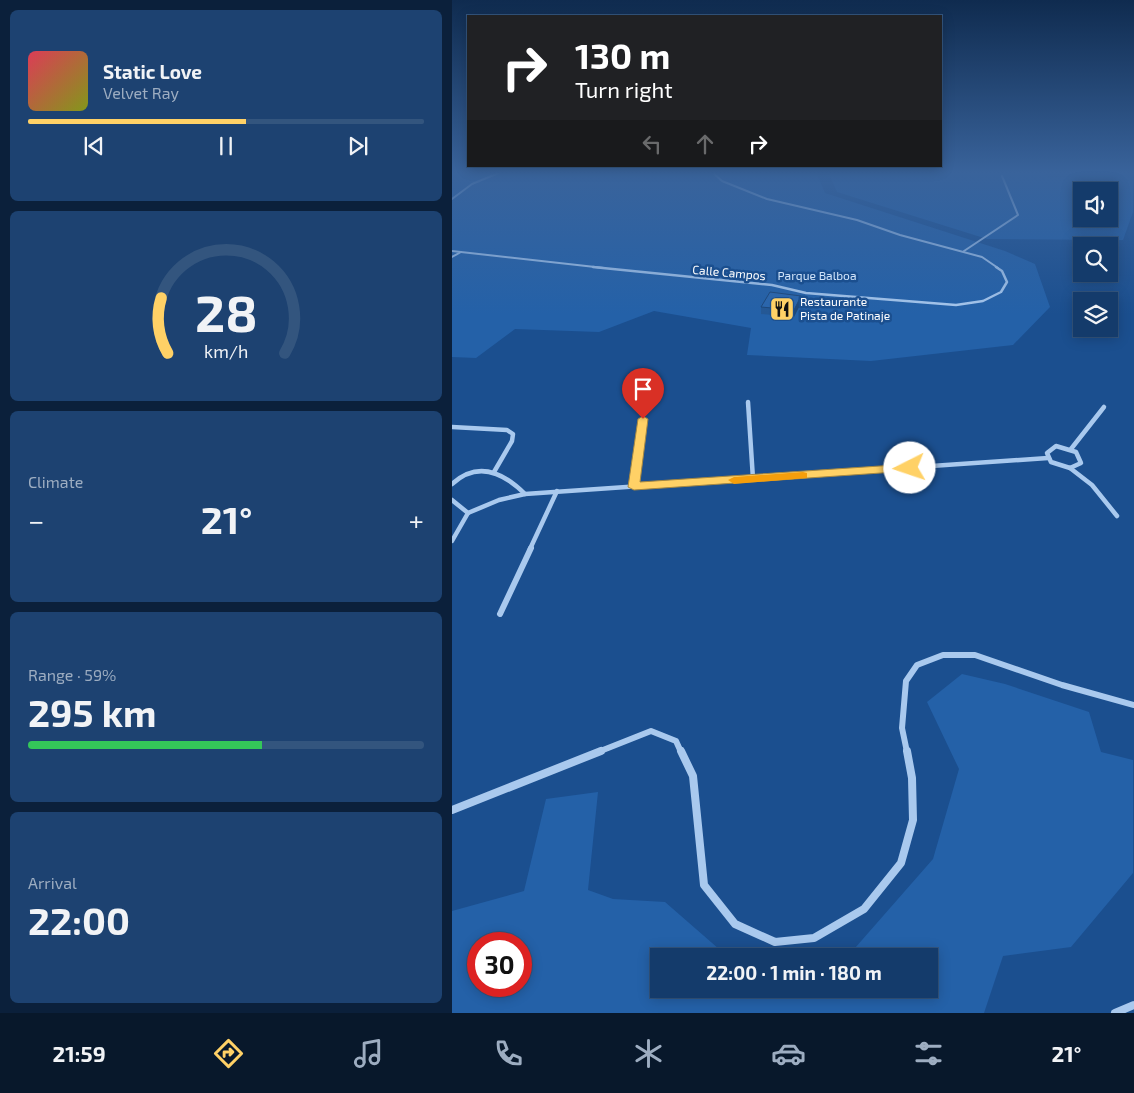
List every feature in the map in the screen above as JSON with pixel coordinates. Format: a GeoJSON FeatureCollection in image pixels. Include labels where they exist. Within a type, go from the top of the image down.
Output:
{"type":"FeatureCollection","features":[{"type":"Feature","properties":{"kind":"street"},"geometry":{"type":"LineString","coordinates":[[748,402],[753,479]]}},
{"type":"Feature","properties":{"kind":"street"},"geometry":{"type":"LineString","coordinates":[[1071,449],[1104,407]]}},
{"type":"Feature","properties":{"kind":"street"},"geometry":{"type":"LineString","coordinates":[[634,487],[643,419]]}},
{"type":"Feature","properties":{"kind":"street"},"geometry":{"type":"LineString","coordinates":[[452,427],[507,430],[513,434],[512,442],[494,472]]}},
{"type":"Feature","properties":{"kind":"street"},"geometry":{"type":"LineString","coordinates":[[1070,468],[1081,463],[1077,453],[1071,449],[1056,446],[1047,453],[1048,458],[1057,466],[1070,468],[1092,485],[1117,516]]}},
{"type":"Feature","properties":{"kind":"street"},"geometry":{"type":"LineString","coordinates":[[452,541],[468,513],[499,500],[526,494],[1048,458]]}},
{"type":"Feature","properties":{"kind":"street"},"geometry":{"type":"LineString","coordinates":[[452,484],[462,475],[494,472],[510,480],[526,494]]}},
{"type":"Feature","properties":{"kind":"street"},"geometry":{"type":"LineString","coordinates":[[500,614],[557,491]]}},
{"type":"Feature","properties":{"kind":"street"},"geometry":{"type":"LineString","coordinates":[[452,500],[468,513]]}},
{"type":"Feature","properties":{"kind":"street"},"geometry":{"type":"LineString","coordinates":[[452,810],[651,731],[676,742],[693,776],[704,885],[735,924],[775,942],[814,938],[864,909],[901,863],[913,820],[912,778],[902,728],[904,700],[906,681],[917,665],[943,655],[975,655],[1062,685],[1134,705]]}},
{"type":"Feature","properties":{"kind":"street"},"geometry":{"type":"LineString","coordinates":[[1115,1013],[1133,1006]]}},
{"type":"Feature","properties":{"kind":"lane"},"geometry":{"type":"LineString","coordinates":[[854,219],[900,235],[964,251],[993,230],[1014,219]]}},
{"type":"Feature","properties":{"kind":"lane","name":"Calle Campos"},"geometry":{"type":"LineString","coordinates":[[452,251],[772,286],[806,293],[956,305],[983,301],[1001,292],[1007,282],[1002,271],[982,257],[964,251]]}},
{"type":"Feature","properties":{"kind":"lane"},"geometry":{"type":"LineString","coordinates":[[452,257],[461,252]]}},
{"type":"Feature","properties":{"kind":"green space","name":"Parque Balboa"},"geometry":{"type":"Polygon","coordinates":[[[452,219],[907,219],[1005,251],[1035,264],[1050,307],[1013,345],[871,361],[747,355],[751,328],[654,311],[599,332],[515,329],[476,358],[452,357],[452,219]]]}},
{"type":"Feature","properties":{"kind":"green space"},"geometry":{"type":"Polygon","coordinates":[[[924,219],[1073,219],[1073,227],[1118,227],[1118,219],[1130,219],[1123,240],[1118,240],[1118,237],[1073,237],[1073,240],[987,239],[924,219]]]}},
{"type":"Feature","properties":{"kind":"green space"},"geometry":{"type":"Polygon","coordinates":[[[962,674],[1005,684],[1089,712],[1101,752],[1133,760],[1133,873],[1071,947],[1003,956],[984,1013],[452,1013],[452,911],[524,891],[546,799],[598,792],[588,890],[613,899],[665,902],[718,948],[650,948],[650,998],[938,998],[938,948],[855,948],[933,859],[959,769],[927,702],[962,674]]]}},
{"type":"Feature","properties":{"kind":"building"},"geometry":{"type":"Polygon","coordinates":[[[770,292],[801,296],[794,310],[761,307],[770,292]]]}},
{"type":"Feature","properties":{"kind":"slow traffic"},"geometry":{"type":"LineString","coordinates":[[734,480],[803,476]]}},
{"type":"Feature","properties":{"kind":"place","name":"Restaurante Pista de Patinaje"},"geometry":{"type":"Point","coordinates":[782,309]}},
{"type":"Feature","properties":{"kind":"route"},"geometry":{"type":"LineString","coordinates":[[643,419],[634,487],[910,468]]}}]}
